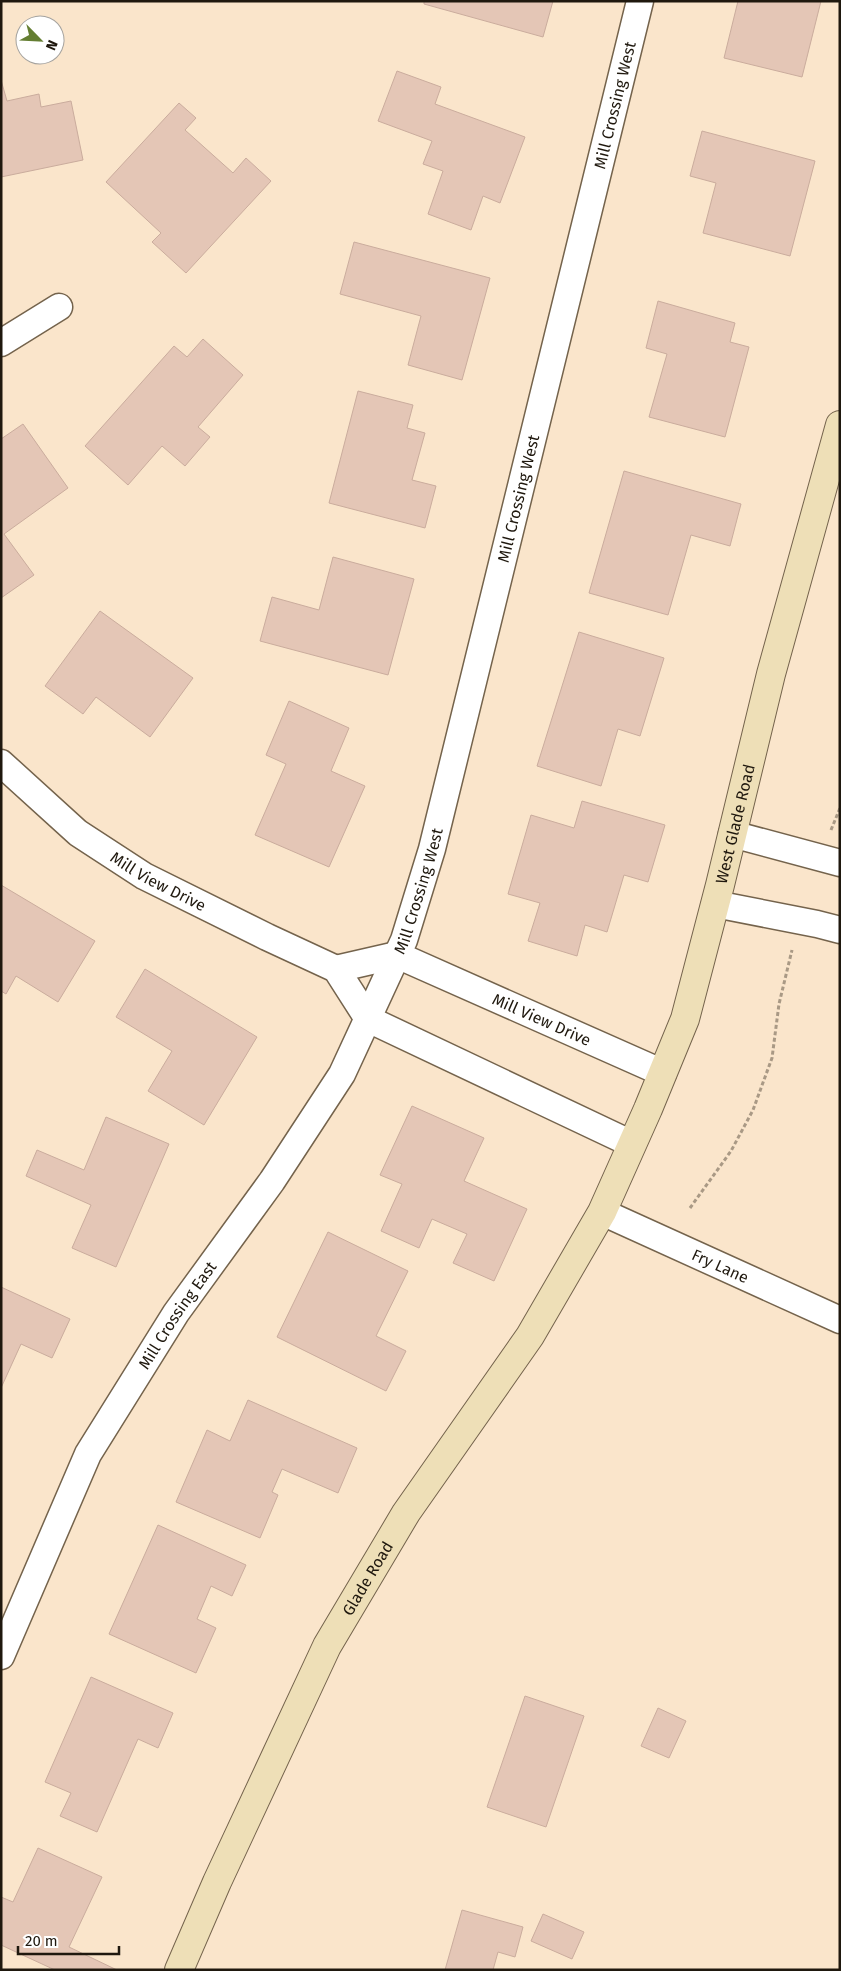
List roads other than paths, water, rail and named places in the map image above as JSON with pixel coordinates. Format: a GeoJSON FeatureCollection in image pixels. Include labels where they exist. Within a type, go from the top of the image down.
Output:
{"type":"FeatureCollection","features":[{"type":"Feature","properties":{"kind":"main road","name":"West Glade Road"},"geometry":{"type":"LineString","coordinates":[[602,1212],[663,1073],[684,1020],[715,904],[771,674],[834,466],[840,425]]}},
{"type":"Feature","properties":{"kind":"main road","name":"Glade Road"},"geometry":{"type":"LineString","coordinates":[[179,1970],[221,1873],[327,1646],[406,1513],[530,1336],[602,1212]]}},
{"type":"Feature","properties":{"kind":"street","name":"Mill Crossing West"},"geometry":{"type":"LineString","coordinates":[[381,990],[404,940],[432,849],[640,1]]}},
{"type":"Feature","properties":{"kind":"street"},"geometry":{"type":"LineString","coordinates":[[1,343],[59,307]]}},
{"type":"Feature","properties":{"kind":"street","name":"Mill View Drive"},"geometry":{"type":"LineString","coordinates":[[1,763],[78,833],[144,876],[336,969]]}},
{"type":"Feature","properties":{"kind":"street"},"geometry":{"type":"LineString","coordinates":[[732,834],[830,860]]}},
{"type":"Feature","properties":{"kind":"street"},"geometry":{"type":"LineString","coordinates":[[715,904],[800,920],[840,930]]}},
{"type":"Feature","properties":{"kind":"street"},"geometry":{"type":"LineString","coordinates":[[397,955],[336,969],[368,1019],[632,1144]]}},
{"type":"Feature","properties":{"kind":"street","name":"Mill View Drive"},"geometry":{"type":"LineString","coordinates":[[397,955],[663,1073]]}},
{"type":"Feature","properties":{"kind":"street","name":"Mill Crossing East"},"geometry":{"type":"LineString","coordinates":[[1,1656],[88,1454],[176,1313],[272,1181],[342,1074],[381,990]]}},
{"type":"Feature","properties":{"kind":"street","name":"Fry Lane"},"geometry":{"type":"LineString","coordinates":[[602,1212],[840,1320]]}}]}
